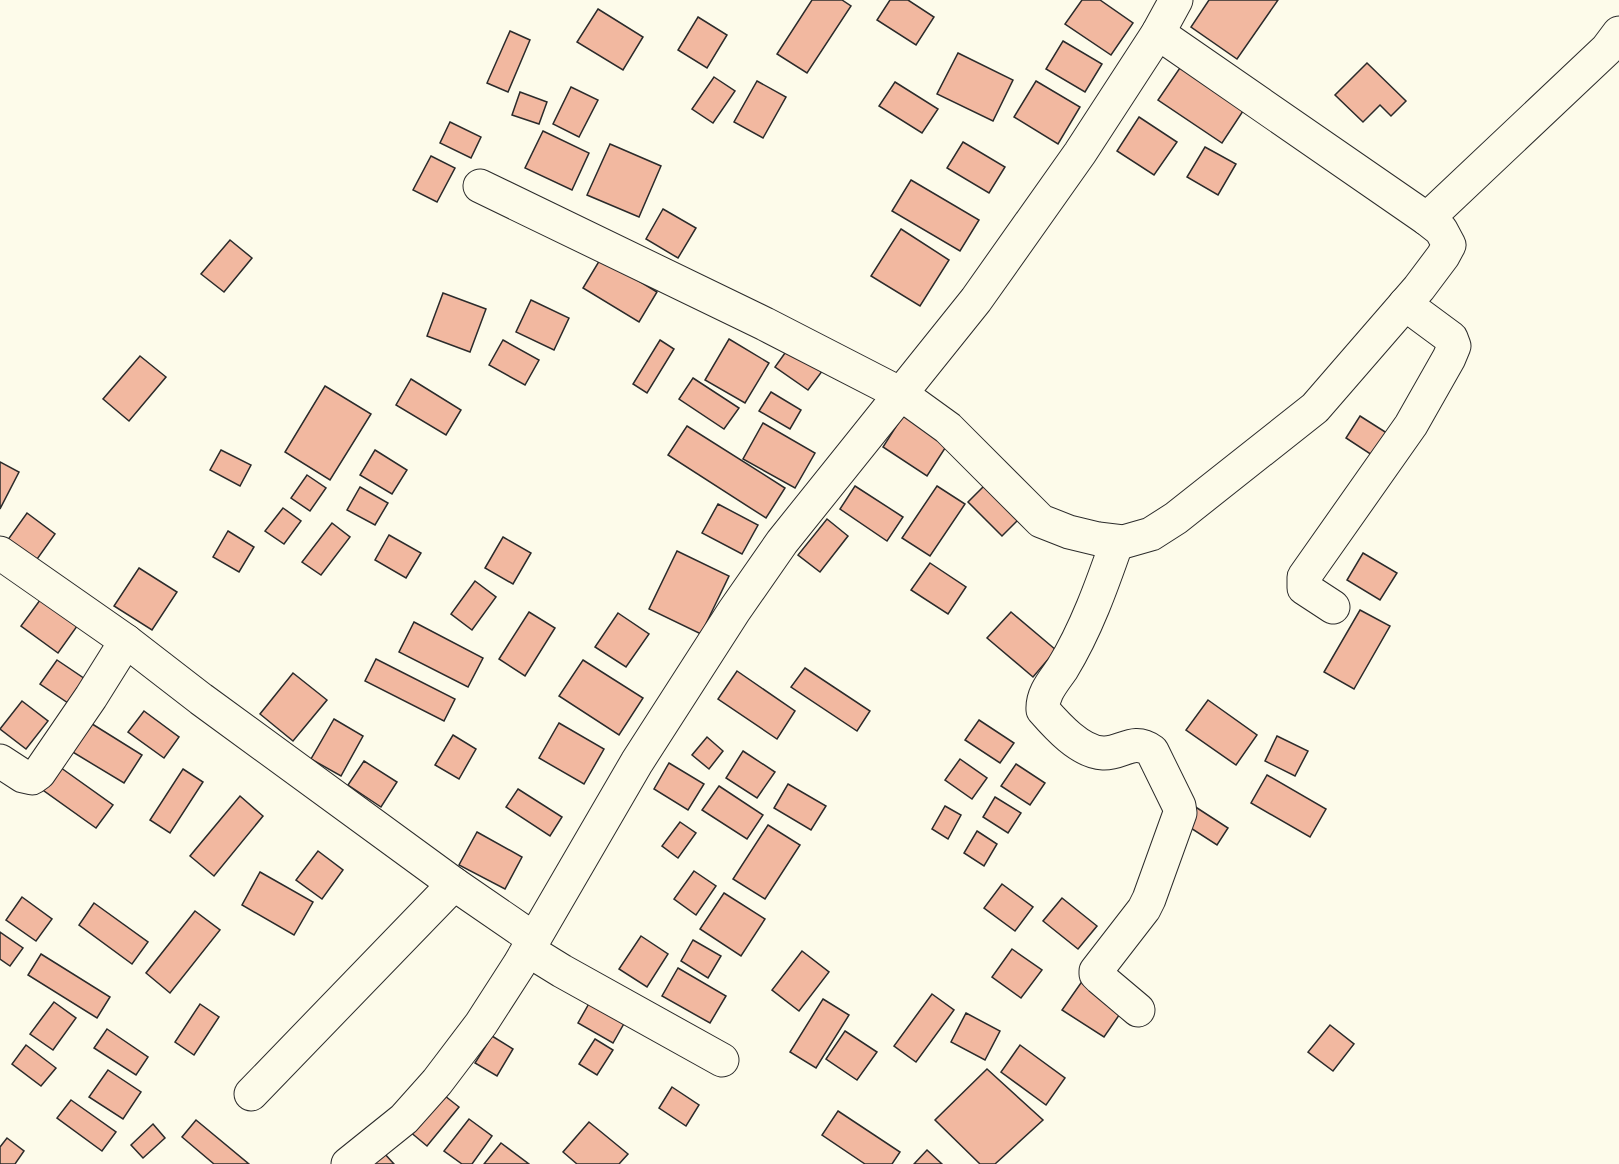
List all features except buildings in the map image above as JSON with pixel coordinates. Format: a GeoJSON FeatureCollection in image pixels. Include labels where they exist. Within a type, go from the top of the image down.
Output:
{"type":"FeatureCollection","features":[{"type":"Feature","properties":{"kind":"street"},"geometry":{"type":"LineString","coordinates":[[348,1164],[404,1119],[437,1082],[481,1024],[531,945],[637,762],[734,611],[782,542],[976,300],[1080,153],[1158,33],[1176,0]]}},
{"type":"Feature","properties":{"kind":"street"},"geometry":{"type":"LineString","coordinates":[[480,186],[765,324],[901,394],[948,428],[1041,521],[1070,532],[1123,542],[1151,534],[1176,519],[1315,408],[1404,304],[1443,256],[1449,245],[1441,230],[1427,219],[1158,33]]}},
{"type":"Feature","properties":{"kind":"street"},"geometry":{"type":"LineString","coordinates":[[1427,219],[1606,49],[1619,33]]}},
{"type":"Feature","properties":{"kind":"street"},"geometry":{"type":"LineString","coordinates":[[1333,607],[1304,588],[1304,577],[1411,425],[1454,346],[1451,338],[1404,304]]}},
{"type":"Feature","properties":{"kind":"street"},"geometry":{"type":"LineString","coordinates":[[1117,542],[1081,633],[1042,702],[1043,710],[1052,720],[1090,750],[1104,753],[1137,745],[1145,746],[1152,751],[1179,806],[1180,813],[1144,909],[1096,971],[1100,978],[1138,1010]]}},
{"type":"Feature","properties":{"kind":"street"},"geometry":{"type":"LineString","coordinates":[[0,553],[126,640],[201,699],[454,884],[562,971],[722,1059]]}},
{"type":"Feature","properties":{"kind":"street"},"geometry":{"type":"LineString","coordinates":[[0,761],[23,776],[32,778],[39,773],[91,697],[126,640]]}},
{"type":"Feature","properties":{"kind":"street"},"geometry":{"type":"LineString","coordinates":[[251,1094],[454,884]]}}]}
